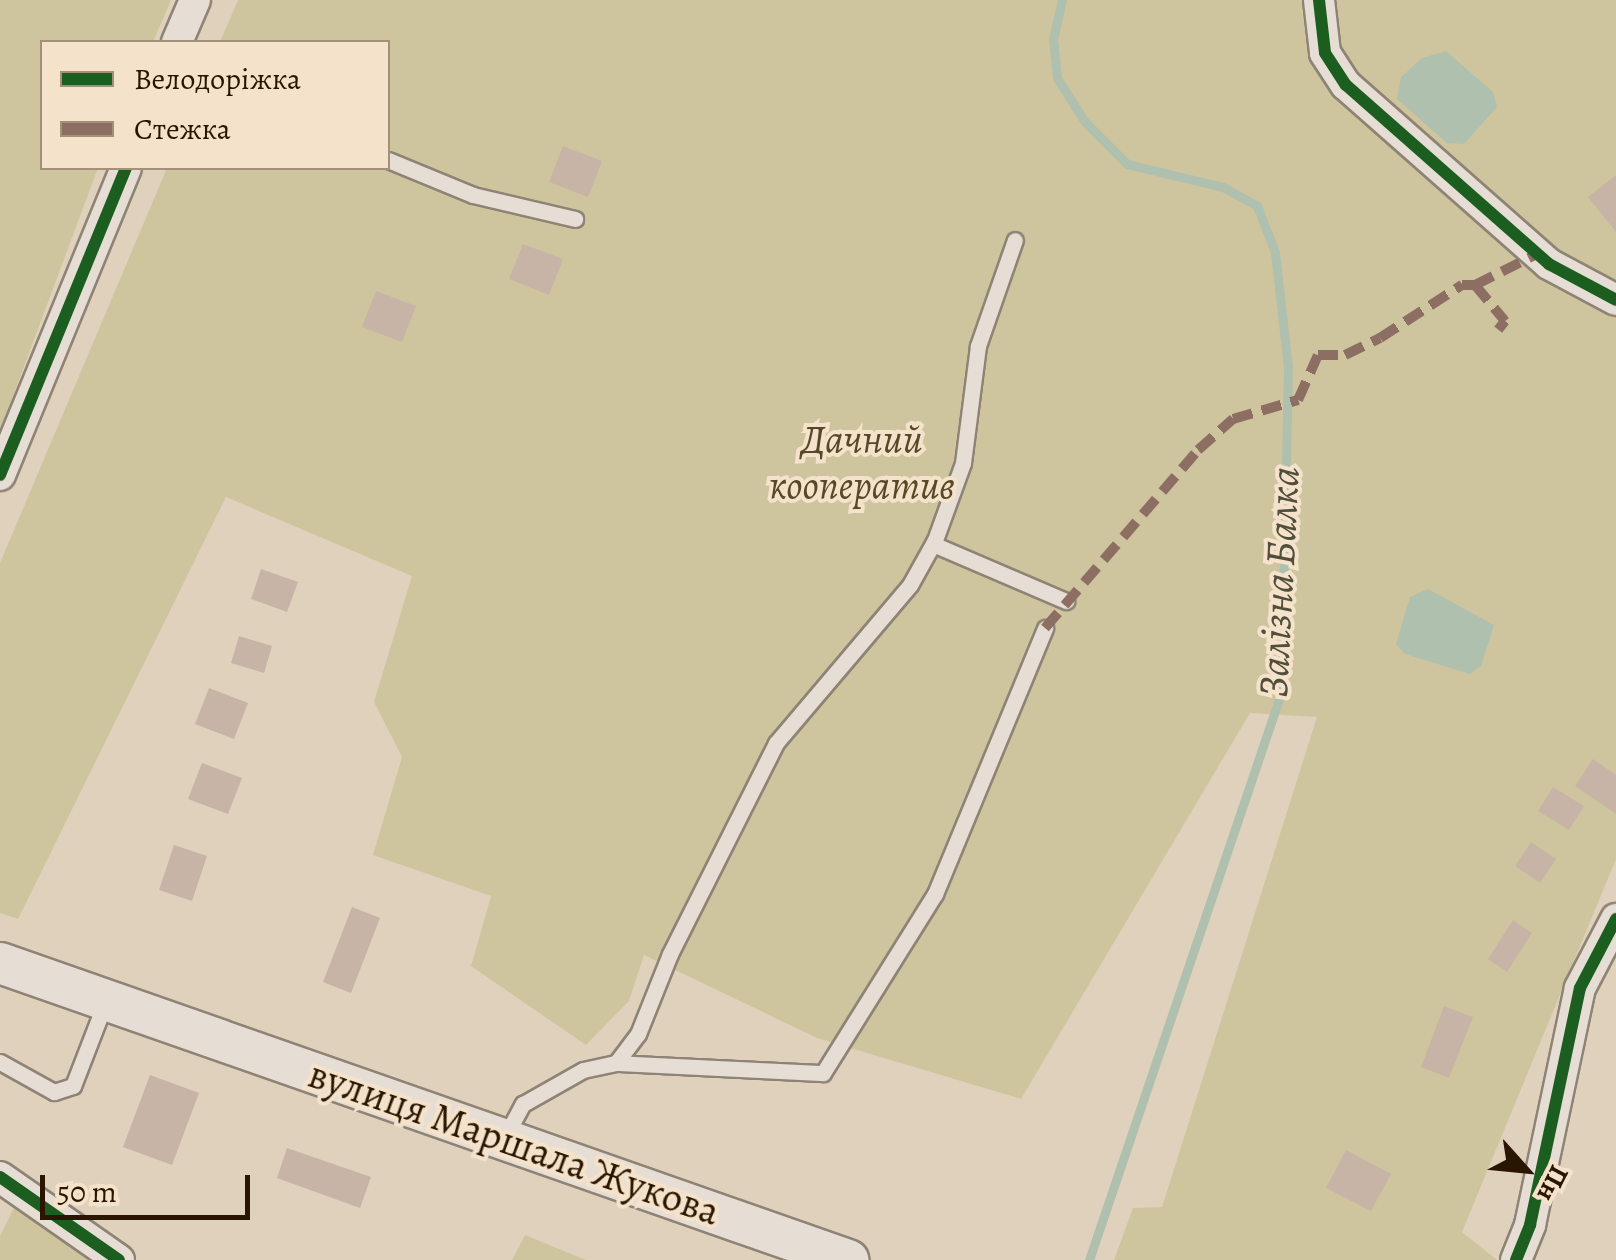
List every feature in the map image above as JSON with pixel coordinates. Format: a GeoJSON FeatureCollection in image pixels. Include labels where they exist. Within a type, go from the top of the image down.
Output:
{"type":"FeatureCollection","features":[{"type":"Feature","properties":{"kind":"main road"},"geometry":{"type":"LineString","coordinates":[[0,963],[90,995]]}},
{"type":"Feature","properties":{"kind":"main road","name":"вулиця Маршала Жукова"},"geometry":{"type":"LineString","coordinates":[[90,995],[848,1260]]}},
{"type":"Feature","properties":{"kind":"street"},"geometry":{"type":"LineString","coordinates":[[178,40],[195,0]]}},
{"type":"Feature","properties":{"kind":"street"},"geometry":{"type":"LineString","coordinates":[[1319,0],[1325,53],[1346,84],[1548,264],[1616,300]]}},
{"type":"Feature","properties":{"kind":"street"},"geometry":{"type":"LineString","coordinates":[[0,475],[125,170]]}},
{"type":"Feature","properties":{"kind":"street"},"geometry":{"type":"LineString","coordinates":[[1516,1260],[1530,1225],[1580,988],[1616,919]]}},
{"type":"Feature","properties":{"kind":"street"},"geometry":{"type":"LineString","coordinates":[[0,1176],[119,1260]]}},
{"type":"Feature","properties":{"kind":"lane"},"geometry":{"type":"LineString","coordinates":[[390,161],[473,195],[575,219]]}},
{"type":"Feature","properties":{"kind":"lane"},"geometry":{"type":"LineString","coordinates":[[616,1063],[638,1034],[670,954],[776,743],[910,585],[933,544],[963,463],[978,346],[1015,240]]}},
{"type":"Feature","properties":{"kind":"lane"},"geometry":{"type":"LineString","coordinates":[[933,544],[1066,601]]}},
{"type":"Feature","properties":{"kind":"lane"},"geometry":{"type":"LineString","coordinates":[[504,1139],[523,1104],[583,1070],[616,1063],[823,1074],[935,894],[1044,628]]}},
{"type":"Feature","properties":{"kind":"lane"},"geometry":{"type":"LineString","coordinates":[[0,1062],[54,1092],[73,1086],[90,995]]}},
{"type":"Feature","properties":{"kind":"green space"},"geometry":{"type":"Polygon","coordinates":[[[0,0],[171,0],[154,40],[40,40],[40,170],[97,170],[0,431],[0,0]]]}},
{"type":"Feature","properties":{"kind":"green space","name":"Дачний кооператив"},"geometry":{"type":"Polygon","coordinates":[[[238,0],[1616,0],[1616,859],[1462,1232],[1497,1260],[1114,1260],[1133,1208],[1162,1207],[1317,717],[1250,713],[1021,1099],[817,1038],[644,955],[629,1001],[586,1045],[471,966],[491,896],[373,855],[402,757],[374,702],[412,576],[226,497],[18,919],[0,913],[0,563],[166,170],[390,170],[390,40],[221,40],[238,0]]]}},
{"type":"Feature","properties":{"kind":"green space"},"geometry":{"type":"Polygon","coordinates":[[[18,1200],[101,1260],[0,1260],[0,1236],[18,1200]]]}},
{"type":"Feature","properties":{"kind":"green space"},"geometry":{"type":"Polygon","coordinates":[[[525,1235],[586,1260],[512,1260],[525,1235]]]}},
{"type":"Feature","properties":{"kind":"shaded area"},"geometry":{"type":"Polygon","coordinates":[[[1446,51],[1493,92],[1497,107],[1464,144],[1447,143],[1397,99],[1401,77],[1422,58],[1446,51]]]}},
{"type":"Feature","properties":{"kind":"shaded area"},"geometry":{"type":"Polygon","coordinates":[[[1428,589],[1494,625],[1481,666],[1470,674],[1405,654],[1396,644],[1410,597],[1428,589]]]}},
{"type":"Feature","properties":{"kind":"building"},"geometry":{"type":"Polygon","coordinates":[[[563,146],[602,161],[588,197],[549,182],[563,146]]]}},
{"type":"Feature","properties":{"kind":"building"},"geometry":{"type":"Polygon","coordinates":[[[1616,175],[1616,232],[1588,197],[1616,175]]]}},
{"type":"Feature","properties":{"kind":"building"},"geometry":{"type":"Polygon","coordinates":[[[523,244],[563,259],[549,295],[509,279],[523,244]]]}},
{"type":"Feature","properties":{"kind":"building"},"geometry":{"type":"Polygon","coordinates":[[[376,291],[416,306],[402,342],[362,327],[376,291]]]}},
{"type":"Feature","properties":{"kind":"building"},"geometry":{"type":"Polygon","coordinates":[[[261,569],[298,582],[287,612],[251,599],[261,569]]]}},
{"type":"Feature","properties":{"kind":"building"},"geometry":{"type":"Polygon","coordinates":[[[239,636],[272,646],[264,673],[231,663],[239,636]]]}},
{"type":"Feature","properties":{"kind":"building"},"geometry":{"type":"Polygon","coordinates":[[[209,688],[248,703],[234,739],[195,724],[209,688]]]}},
{"type":"Feature","properties":{"kind":"building"},"geometry":{"type":"Polygon","coordinates":[[[1593,759],[1616,775],[1616,814],[1575,786],[1593,759]]]}},
{"type":"Feature","properties":{"kind":"building"},"geometry":{"type":"Polygon","coordinates":[[[202,763],[242,778],[228,814],[188,799],[202,763]]]}},
{"type":"Feature","properties":{"kind":"building"},"geometry":{"type":"Polygon","coordinates":[[[1553,787],[1584,806],[1569,830],[1538,811],[1553,787]]]}},
{"type":"Feature","properties":{"kind":"building"},"geometry":{"type":"Polygon","coordinates":[[[1531,842],[1556,859],[1540,883],[1515,866],[1531,842]]]}},
{"type":"Feature","properties":{"kind":"building"},"geometry":{"type":"Polygon","coordinates":[[[174,845],[207,856],[192,901],[159,890],[174,845]]]}},
{"type":"Feature","properties":{"kind":"building"},"geometry":{"type":"Polygon","coordinates":[[[352,907],[380,918],[351,993],[323,982],[352,907]]]}},
{"type":"Feature","properties":{"kind":"building"},"geometry":{"type":"Polygon","coordinates":[[[1513,920],[1532,933],[1507,972],[1488,959],[1513,920]]]}},
{"type":"Feature","properties":{"kind":"building"},"geometry":{"type":"Polygon","coordinates":[[[1444,1006],[1473,1017],[1449,1078],[1421,1067],[1444,1006]]]}},
{"type":"Feature","properties":{"kind":"building"},"geometry":{"type":"Polygon","coordinates":[[[150,1075],[199,1093],[172,1165],[123,1147],[150,1075]]]}},
{"type":"Feature","properties":{"kind":"building"},"geometry":{"type":"Polygon","coordinates":[[[287,1148],[371,1177],[360,1208],[277,1178],[287,1148]]]}},
{"type":"Feature","properties":{"kind":"building"},"geometry":{"type":"Polygon","coordinates":[[[1346,1150],[1391,1174],[1371,1211],[1326,1188],[1346,1150]]]}},
{"type":"Feature","properties":{"kind":"waterway","name":"Залізна Балка"},"geometry":{"type":"LineString","coordinates":[[1062,0],[1053,39],[1057,78],[1085,122],[1127,164],[1223,187],[1257,206],[1275,252],[1288,367],[1281,693],[1089,1260]]}},
{"type":"Feature","properties":{"kind":"marked path"},"geometry":{"type":"LineString","coordinates":[[1475,285],[1537,254]]}},
{"type":"Feature","properties":{"kind":"marked path"},"geometry":{"type":"LineString","coordinates":[[1045,628],[1198,450],[1233,419],[1298,400],[1318,355],[1345,355],[1380,338],[1462,285],[1475,285],[1505,321],[1498,330]]}},
{"type":"Feature","properties":{"kind":"cycle path"},"geometry":{"type":"LineString","coordinates":[[1319,0],[1325,53],[1346,85],[1549,264],[1616,300]]}},
{"type":"Feature","properties":{"kind":"cycle path"},"geometry":{"type":"LineString","coordinates":[[0,475],[125,170]]}},
{"type":"Feature","properties":{"kind":"cycle path"},"geometry":{"type":"LineString","coordinates":[[1516,1260],[1530,1225],[1580,988],[1616,919]]}},
{"type":"Feature","properties":{"kind":"cycle path"},"geometry":{"type":"LineString","coordinates":[[0,1177],[119,1260]]}}]}
